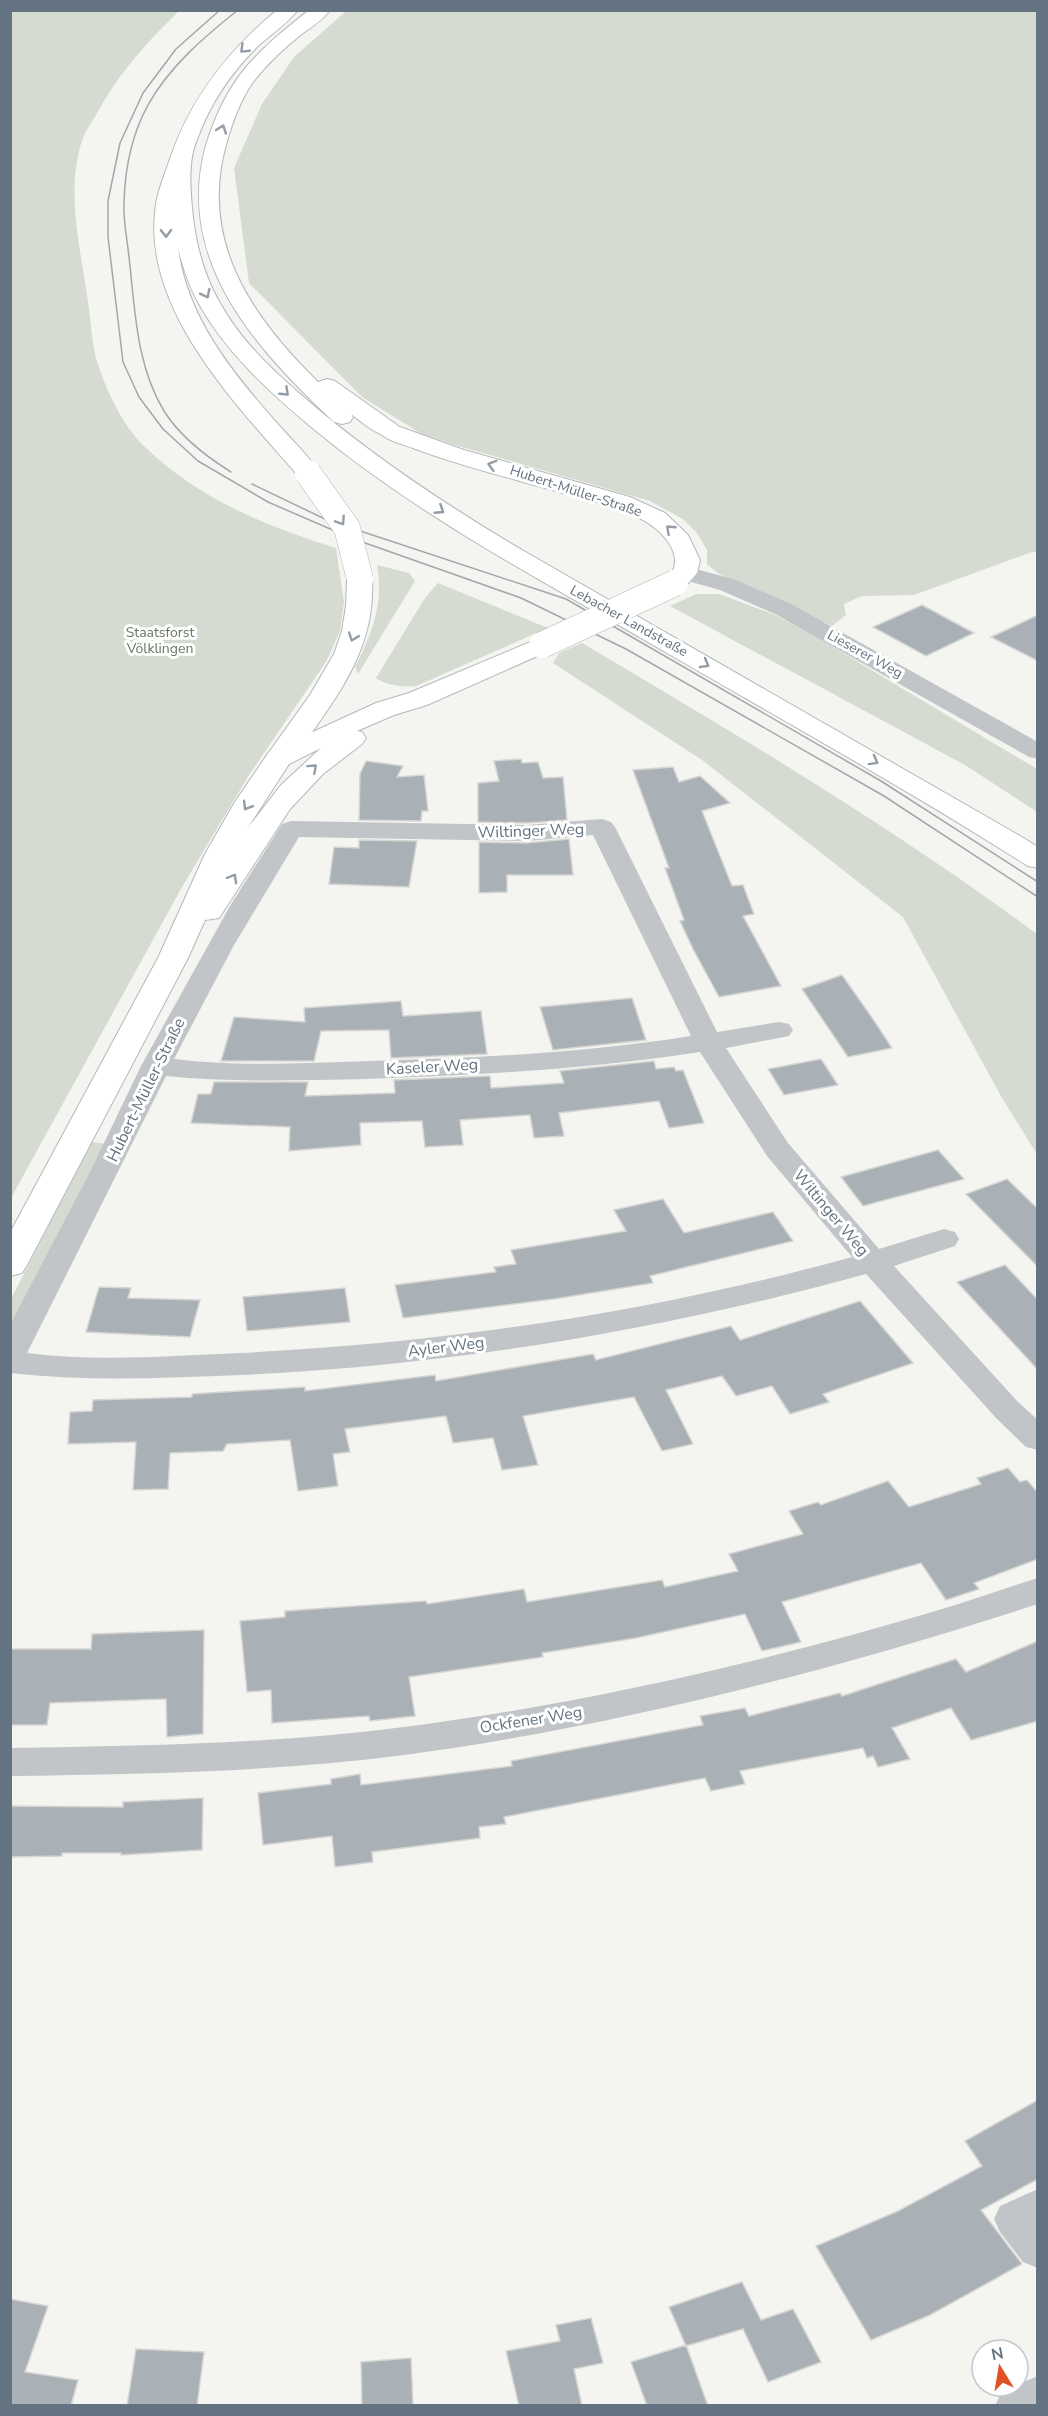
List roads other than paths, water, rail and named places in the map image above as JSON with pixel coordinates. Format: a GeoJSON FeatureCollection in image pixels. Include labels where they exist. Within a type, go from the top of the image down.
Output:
{"type":"FeatureCollection","features":[{"type":"Feature","properties":{"kind":"main road"},"geometry":{"type":"LineString","coordinates":[[10,1265],[173,958],[219,854],[249,802],[338,674],[358,622],[361,602],[360,579],[347,528],[308,473],[238,390],[193,330],[173,288],[166,258],[165,211],[186,138],[204,101],[232,61],[289,10]]}},
{"type":"Feature","properties":{"kind":"main road","name":"Lebacher Landstraße"},"geometry":{"type":"LineString","coordinates":[[321,10],[277,47],[237,93],[218,139],[208,185],[210,227],[227,279],[264,334],[293,369],[342,417],[411,467],[498,524],[911,757],[1038,833]]}},
{"type":"Feature","properties":{"kind":"main road","name":"Lebacher Landstraße"},"geometry":{"type":"LineString","coordinates":[[181,156],[181,213],[190,256],[202,289],[220,320],[244,351],[304,410],[397,482],[475,533],[919,787],[1038,860]]}},
{"type":"Feature","properties":{"kind":"main road","name":"Hubert-Müller-Straße"},"geometry":{"type":"LineString","coordinates":[[293,369],[326,385],[389,430],[419,443],[604,497],[644,511],[666,524],[678,537],[687,559],[680,578]]}},
{"type":"Feature","properties":{"kind":"main road"},"geometry":{"type":"LineString","coordinates":[[279,758],[386,710],[418,699],[542,645],[653,595],[680,578]]}},
{"type":"Feature","properties":{"kind":"main road"},"geometry":{"type":"LineString","coordinates":[[173,958],[228,886],[262,828],[296,784],[327,756],[418,699]]}},
{"type":"Feature","properties":{"kind":"main road"},"geometry":{"type":"LineString","coordinates":[[262,828],[291,829]]}},
{"type":"Feature","properties":{"kind":"street","name":"Lieserer Weg"},"geometry":{"type":"LineString","coordinates":[[680,578],[728,585],[783,609],[1038,752]]}},
{"type":"Feature","properties":{"kind":"street","name":"Wiltinger Weg"},"geometry":{"type":"LineString","coordinates":[[291,829],[527,833],[603,827],[709,1044],[777,1149],[874,1263],[1008,1411],[1038,1439]]}},
{"type":"Feature","properties":{"kind":"street","name":"Hubert-Müller-Straße"},"geometry":{"type":"LineString","coordinates":[[10,1356],[118,1146],[155,1066],[230,927],[291,829]]}},
{"type":"Feature","properties":{"kind":"street"},"geometry":{"type":"LineString","coordinates":[[709,1044],[779,1030]]}},
{"type":"Feature","properties":{"kind":"street","name":"Kaseler Weg"},"geometry":{"type":"LineString","coordinates":[[155,1066],[178,1069],[283,1072],[418,1069],[562,1061],[709,1044]]}},
{"type":"Feature","properties":{"kind":"street","name":"Wiltinger Weg"},"geometry":{"type":"LineString","coordinates":[[874,1263],[944,1239]]}},
{"type":"Feature","properties":{"kind":"street","name":"Ayler Weg"},"geometry":{"type":"LineString","coordinates":[[10,1362],[71,1369],[261,1363],[408,1352],[557,1332],[688,1308],[874,1263]]}},
{"type":"Feature","properties":{"kind":"street","name":"Ockfener Weg"},"geometry":{"type":"LineString","coordinates":[[10,1762],[201,1759],[403,1741],[582,1712],[762,1672],[936,1624],[1038,1591]]}},
{"type":"Feature","properties":{"kind":"street"},"geometry":{"type":"LineString","coordinates":[[1038,2206],[1016,2219],[1038,2249]]}},
{"type":"Feature","properties":{"kind":"street"},"geometry":{"type":"LineString","coordinates":[[1017,2406],[1038,2396]]}},
{"type":"Feature","properties":{"kind":"tram line"},"geometry":{"type":"LineString","coordinates":[[220,10],[176,49],[143,93],[120,143],[108,201],[108,237],[123,362],[139,397],[163,429],[198,461],[268,502],[351,538],[521,598],[626,649],[884,796],[1038,897]]}},
{"type":"Feature","properties":{"kind":"tram line"},"geometry":{"type":"LineString","coordinates":[[231,472],[185,437],[170,420],[155,393],[142,356],[138,336],[124,209],[130,152],[148,105],[177,65],[238,10]]}},
{"type":"Feature","properties":{"kind":"tram line"},"geometry":{"type":"LineString","coordinates":[[252,484],[327,520],[566,599],[881,781],[1038,882]]}},
{"type":"Feature","properties":{"kind":"park label","name":"Staatsforst Völklingen"},"geometry":{"type":"Point","coordinates":[160,640]}}]}
